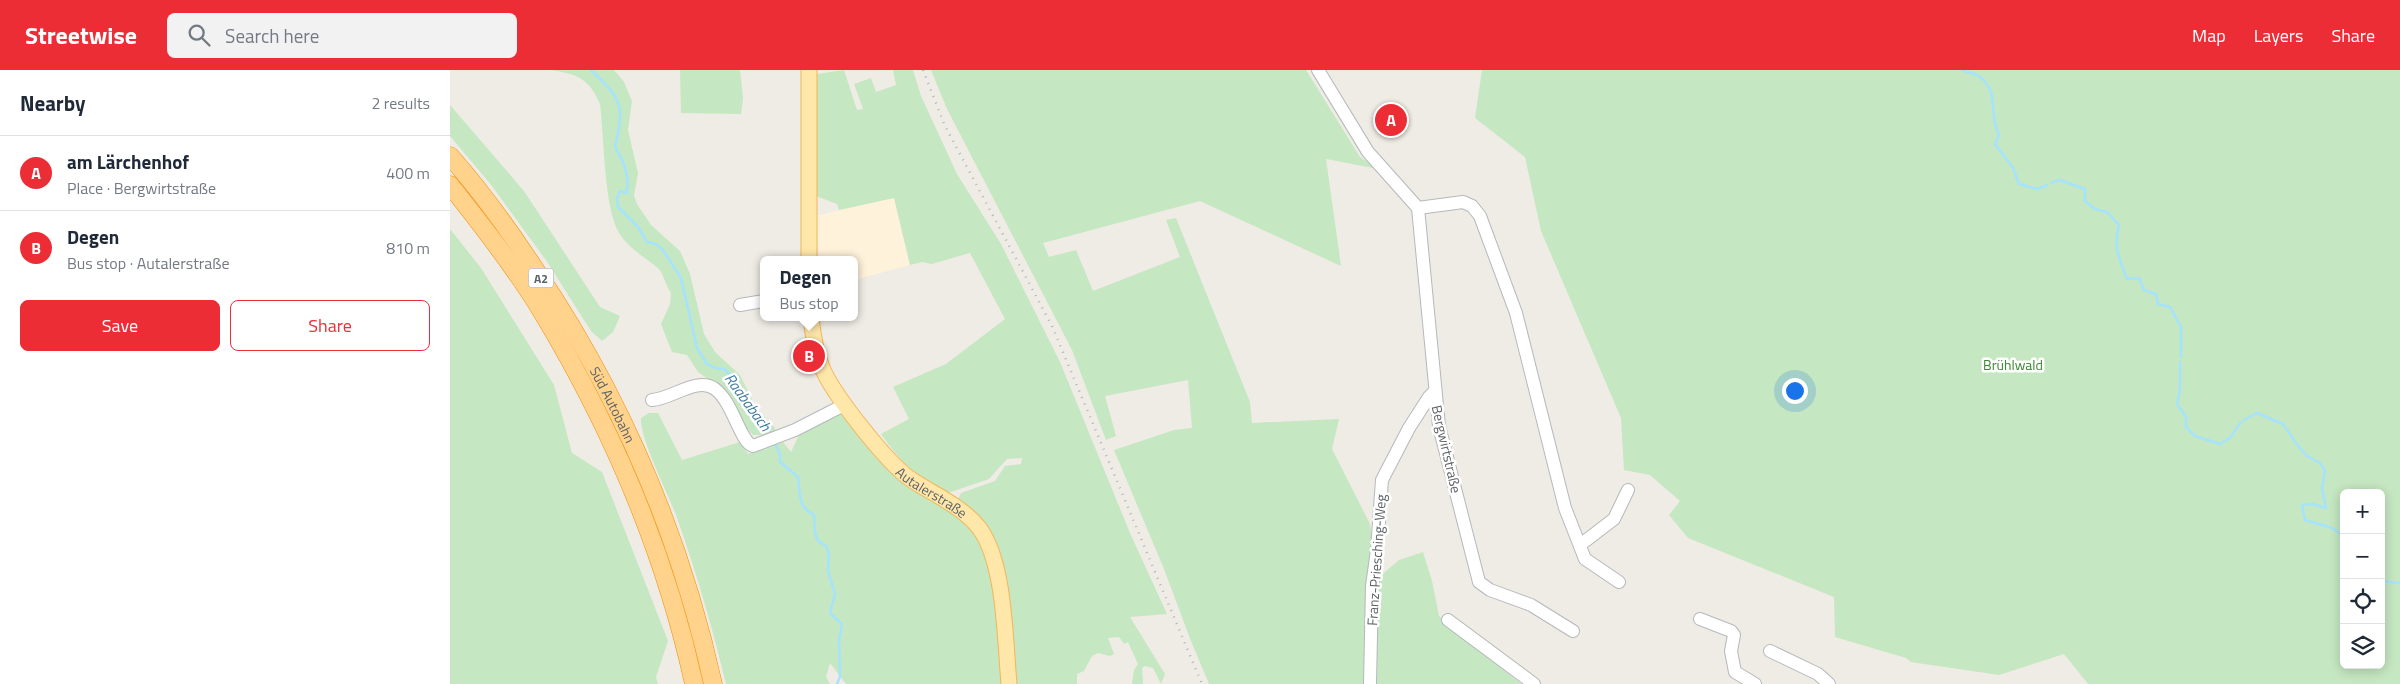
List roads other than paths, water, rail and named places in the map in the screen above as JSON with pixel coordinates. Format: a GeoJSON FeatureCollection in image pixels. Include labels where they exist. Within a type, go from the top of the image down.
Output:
{"type":"FeatureCollection","features":[{"type":"Feature","properties":{"kind":"highway","name":"Süd Autobahn"},"geometry":{"type":"LineString","coordinates":[[450,156],[516,240],[556,301],[590,357],[630,434],[654,492],[693,601],[713,684]]}},
{"type":"Feature","properties":{"kind":"highway","name":"Süd Autobahn"},"geometry":{"type":"LineString","coordinates":[[450,184],[502,252],[540,309],[601,419],[660,564],[674,605],[694,684]]}},
{"type":"Feature","properties":{"kind":"main road"},"geometry":{"type":"LineString","coordinates":[[808,70],[809,256]]}},
{"type":"Feature","properties":{"kind":"main road","name":"Autalerstraße"},"geometry":{"type":"LineString","coordinates":[[812,321],[816,354],[824,372],[844,404],[877,445],[908,477],[958,509],[979,528],[993,554],[1009,684]]}},
{"type":"Feature","properties":{"kind":"street"},"geometry":{"type":"LineString","coordinates":[[1318,70],[1368,152],[1418,208],[1463,202],[1472,206],[1480,216],[1516,313],[1564,508],[1585,559],[1619,582]]}},
{"type":"Feature","properties":{"kind":"street","name":"Bergwirtstraße"},"geometry":{"type":"LineString","coordinates":[[1418,208],[1434,392],[1439,426],[1479,582],[1490,590],[1531,605],[1573,631]]}},
{"type":"Feature","properties":{"kind":"street"},"geometry":{"type":"LineString","coordinates":[[740,305],[760,302]]}},
{"type":"Feature","properties":{"kind":"street"},"geometry":{"type":"LineString","coordinates":[[652,400],[696,386],[710,386],[726,400],[748,444],[753,446],[778,437],[844,404]]}},
{"type":"Feature","properties":{"kind":"street","name":"Franz-Priesching-Weg"},"geometry":{"type":"LineString","coordinates":[[1370,684],[1372,586],[1382,480],[1410,428],[1434,392]]}},
{"type":"Feature","properties":{"kind":"street"},"geometry":{"type":"LineString","coordinates":[[1580,545],[1614,519],[1628,490]]}},
{"type":"Feature","properties":{"kind":"street"},"geometry":{"type":"LineString","coordinates":[[1700,619],[1731,631],[1734,635],[1731,651],[1736,672],[1755,684]]}},
{"type":"Feature","properties":{"kind":"street"},"geometry":{"type":"LineString","coordinates":[[1448,620],[1534,684]]}},
{"type":"Feature","properties":{"kind":"street"},"geometry":{"type":"LineString","coordinates":[[1770,651],[1818,674],[1829,684]]}},
{"type":"Feature","properties":{"kind":"waterway","name":"Raababach"},"geometry":{"type":"LineString","coordinates":[[591,70],[615,96],[620,112],[615,147],[625,169],[627,193],[620,191],[617,199],[618,207],[638,227],[647,242],[656,244],[663,250],[681,278],[697,348],[707,364],[715,368],[724,369],[731,376],[752,410],[765,421],[772,436]]}},
{"type":"Feature","properties":{"kind":"waterway"},"geometry":{"type":"LineString","coordinates":[[1962,70],[1980,77],[1990,89],[1994,119],[1999,135],[1995,144],[2013,168],[2019,184],[2037,189],[2047,185]]}},
{"type":"Feature","properties":{"kind":"waterway"},"geometry":{"type":"LineString","coordinates":[[2051,183],[2059,180],[2085,189],[2085,201],[2095,209],[2107,212],[2119,225],[2117,247],[2119,259],[2127,279],[2139,278],[2144,290],[2156,294],[2158,304],[2170,307],[2181,327],[2181,357]]}},
{"type":"Feature","properties":{"kind":"waterway"},"geometry":{"type":"LineString","coordinates":[[2180,362],[2180,389],[2177,404],[2186,417],[2186,427],[2195,436],[2220,444],[2230,438],[2241,422]]}},
{"type":"Feature","properties":{"kind":"waterway"},"geometry":{"type":"LineString","coordinates":[[2244,420],[2257,413],[2283,424],[2307,456],[2320,463],[2325,471],[2322,489],[2326,508],[2313,504],[2302,505],[2305,520],[2332,528],[2341,534]]}},
{"type":"Feature","properties":{"kind":"waterway","name":"Raababach"},"geometry":{"type":"LineString","coordinates":[[775,443],[780,454],[780,462],[798,477],[802,504],[814,515],[815,533],[818,541],[826,546],[829,554],[828,571],[835,594],[830,613],[842,624],[839,640],[840,677],[837,684]]}},
{"type":"Feature","properties":{"kind":"waterway"},"geometry":{"type":"LineString","coordinates":[[2385,581],[2400,583]]}},
{"type":"Feature","properties":{"kind":"railway"},"geometry":{"type":"LineString","coordinates":[[923,70],[945,126],[1052,326],[1202,684]]}},
{"type":"Feature","properties":{"kind":"place","name":"am Lärchenhof"},"geometry":{"type":"Point","coordinates":[1391,120]}},
{"type":"Feature","properties":{"kind":"place","name":"Degen"},"geometry":{"type":"Point","coordinates":[809,356]}},
{"type":"Feature","properties":{"kind":"park label","name":"Brühlwald"},"geometry":{"type":"Point","coordinates":[2013,364]}}]}
